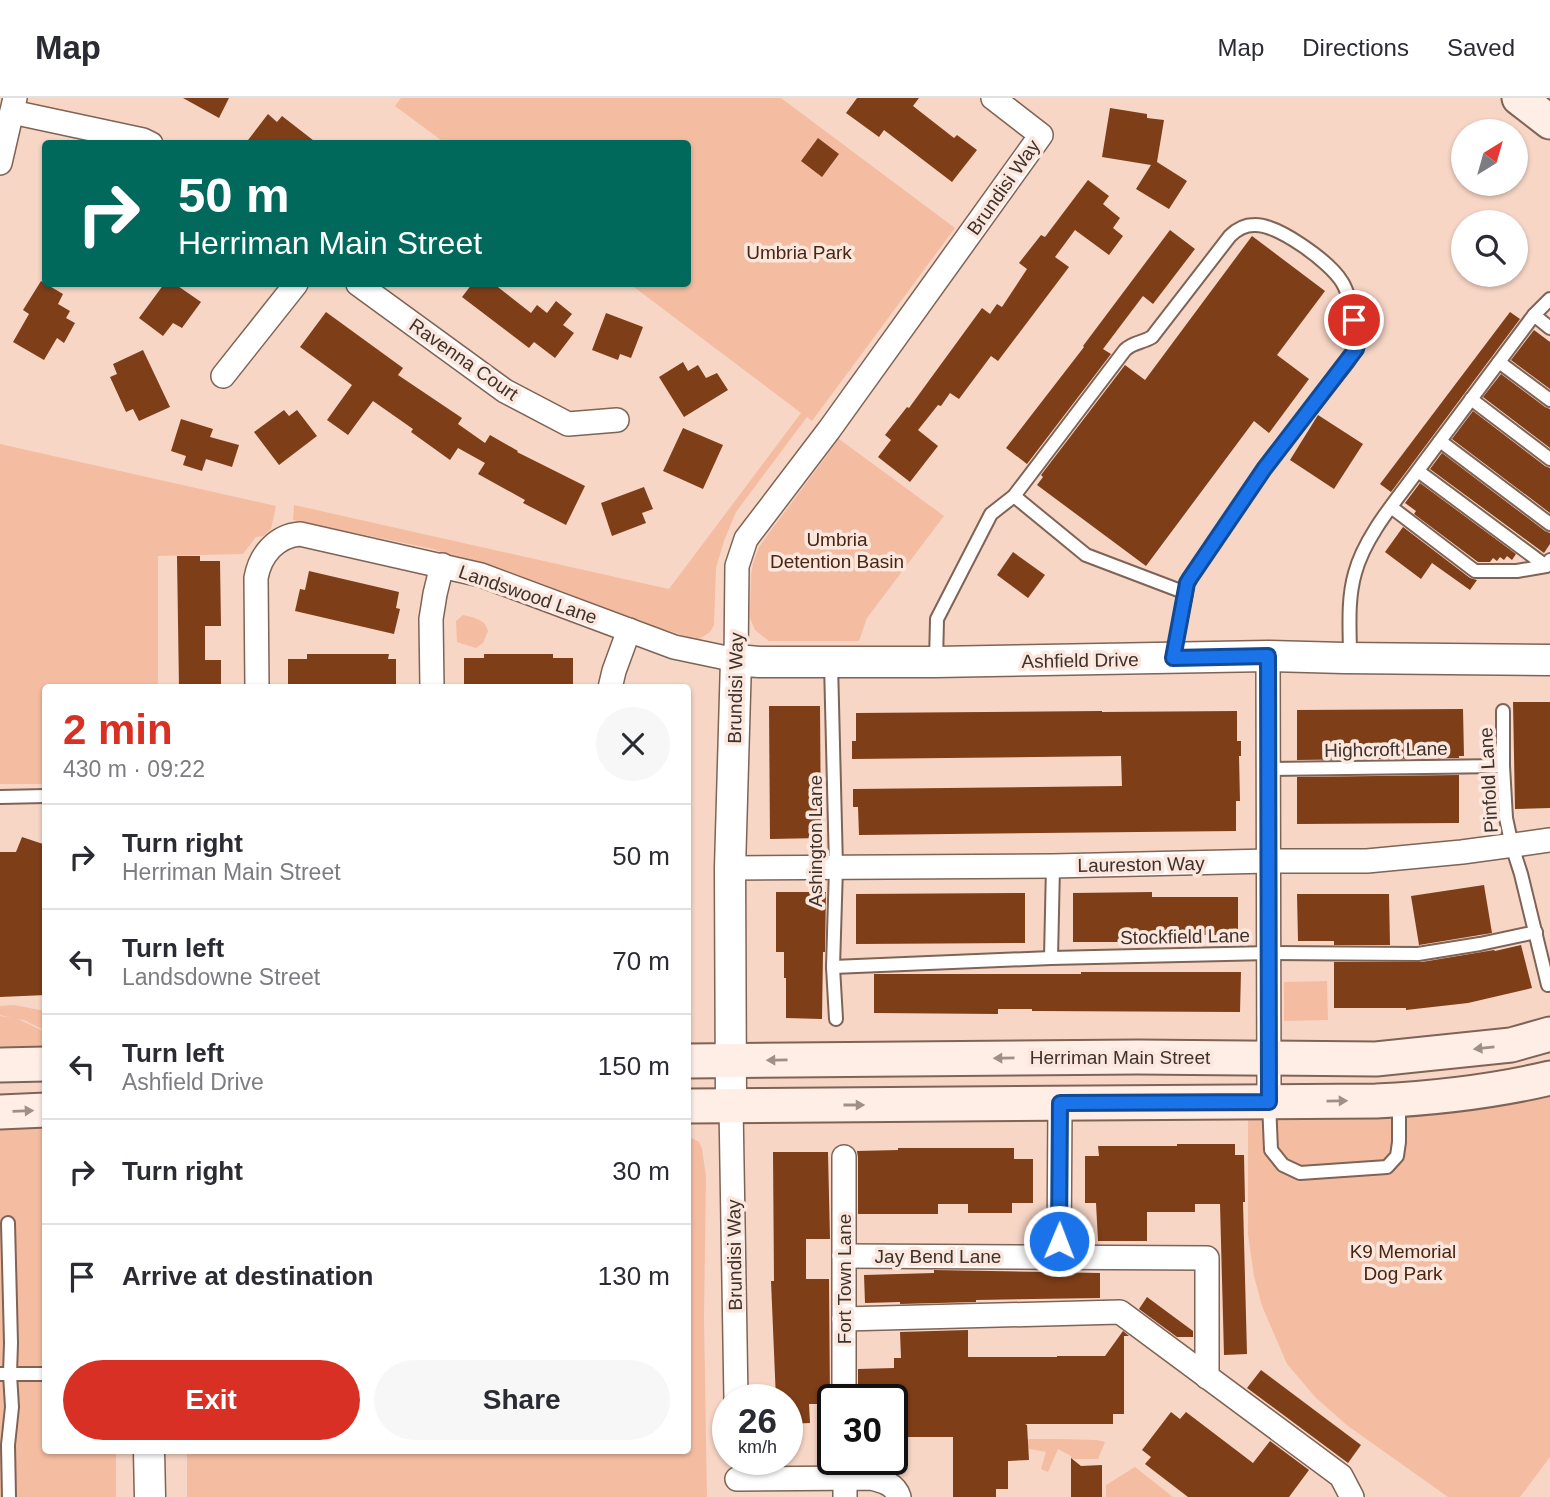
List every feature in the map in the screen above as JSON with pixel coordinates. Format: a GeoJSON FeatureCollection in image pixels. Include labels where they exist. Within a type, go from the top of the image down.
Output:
{"type":"FeatureCollection","features":[{"type":"Feature","properties":{"kind":"main road"},"geometry":{"type":"LineString","coordinates":[[1518,98],[1550,122]]}},
{"type":"Feature","properties":{"kind":"main road","name":"Herriman Main Street"},"geometry":{"type":"LineString","coordinates":[[691,1061],[1124,1057],[1376,1059],[1511,1045],[1550,1034]]}},
{"type":"Feature","properties":{"kind":"main road"},"geometry":{"type":"LineString","coordinates":[[0,1065],[42,1064]]}},
{"type":"Feature","properties":{"kind":"main road"},"geometry":{"type":"LineString","coordinates":[[691,1106],[1399,1100],[1446,1097],[1513,1087],[1550,1078]]}},
{"type":"Feature","properties":{"kind":"main road"},"geometry":{"type":"LineString","coordinates":[[0,1112],[42,1110]]}},
{"type":"Feature","properties":{"kind":"street","name":"Brundisi Way"},"geometry":{"type":"LineString","coordinates":[[736,1384],[730,868],[737,566],[746,539],[829,430],[1041,135],[993,98]]}},
{"type":"Feature","properties":{"kind":"street"},"geometry":{"type":"LineString","coordinates":[[0,163],[14,105],[143,140]]}},
{"type":"Feature","properties":{"kind":"street"},"geometry":{"type":"LineString","coordinates":[[223,376],[294,287]]}},
{"type":"Feature","properties":{"kind":"street","name":"Ravenna Court"},"geometry":{"type":"LineString","coordinates":[[362,287],[505,391],[568,424],[617,420]]}},
{"type":"Feature","properties":{"kind":"street","name":"Landswood Lane"},"geometry":{"type":"LineString","coordinates":[[257,684],[258,569],[261,560],[276,542],[291,535],[312,536],[481,575],[674,647],[736,660]]}},
{"type":"Feature","properties":{"kind":"street"},"geometry":{"type":"LineString","coordinates":[[432,684],[432,606],[442,565]]}},
{"type":"Feature","properties":{"kind":"street"},"geometry":{"type":"LineString","coordinates":[[611,684],[629,630]]}},
{"type":"Feature","properties":{"kind":"street","name":"Ashfield Drive"},"geometry":{"type":"LineString","coordinates":[[736,660],[936,663],[1268,656],[1550,660]]}},
{"type":"Feature","properties":{"kind":"street"},"geometry":{"type":"LineString","coordinates":[[1268,656],[1269,1102]]}},
{"type":"Feature","properties":{"kind":"street","name":"Laureston Way"},"geometry":{"type":"LineString","coordinates":[[730,868],[1367,861],[1550,840]]}},
{"type":"Feature","properties":{"kind":"street"},"geometry":{"type":"LineString","coordinates":[[1059,1257],[1060,1103]]}},
{"type":"Feature","properties":{"kind":"street","name":"Fort Town Lane"},"geometry":{"type":"LineString","coordinates":[[844,1157],[844,1384]]}},
{"type":"Feature","properties":{"kind":"street","name":"Jay Bend Lane"},"geometry":{"type":"LineString","coordinates":[[844,1256],[1207,1258],[1207,1377]]}},
{"type":"Feature","properties":{"kind":"street"},"geometry":{"type":"LineString","coordinates":[[844,1319],[1120,1312],[1341,1476],[1352,1497]]}},
{"type":"Feature","properties":{"kind":"street"},"geometry":{"type":"LineString","coordinates":[[149,1454],[150,1497]]}},
{"type":"Feature","properties":{"kind":"street"},"geometry":{"type":"LineString","coordinates":[[737,1478],[871,1478],[887,1482],[898,1493],[898,1497]]}},
{"type":"Feature","properties":{"kind":"lane"},"geometry":{"type":"LineString","coordinates":[[936,663],[937,619],[990,514],[1014,496],[1125,350],[1133,343],[1152,337],[1230,236],[1242,227],[1252,225],[1270,228],[1313,254],[1342,282],[1359,338],[1356,349],[1264,469],[1187,583],[1173,658]]}},
{"type":"Feature","properties":{"kind":"lane"},"geometry":{"type":"LineString","coordinates":[[1350,658],[1350,594],[1361,555],[1391,508],[1471,399],[1534,315],[1550,299]]}},
{"type":"Feature","properties":{"kind":"lane"},"geometry":{"type":"LineString","coordinates":[[1534,315],[1550,328]]}},
{"type":"Feature","properties":{"kind":"lane"},"geometry":{"type":"LineString","coordinates":[[1499,362],[1550,400]]}},
{"type":"Feature","properties":{"kind":"lane"},"geometry":{"type":"LineString","coordinates":[[1471,399],[1550,459]]}},
{"type":"Feature","properties":{"kind":"lane"},"geometry":{"type":"LineString","coordinates":[[1440,441],[1550,524]]}},
{"type":"Feature","properties":{"kind":"lane"},"geometry":{"type":"LineString","coordinates":[[1418,471],[1548,563]]}},
{"type":"Feature","properties":{"kind":"lane"},"geometry":{"type":"LineString","coordinates":[[1014,496],[1086,555],[1186,593]]}},
{"type":"Feature","properties":{"kind":"lane"},"geometry":{"type":"LineString","coordinates":[[1391,508],[1475,570],[1517,571],[1548,563]]}},
{"type":"Feature","properties":{"kind":"lane","name":"Ashington Lane"},"geometry":{"type":"LineString","coordinates":[[831,662],[836,867],[833,967],[836,1020]]}},
{"type":"Feature","properties":{"kind":"lane","name":"Pinfold Lane"},"geometry":{"type":"LineString","coordinates":[[1503,711],[1506,818],[1548,985]]}},
{"type":"Feature","properties":{"kind":"lane","name":"Highcroft Lane"},"geometry":{"type":"LineString","coordinates":[[1269,769],[1503,766]]}},
{"type":"Feature","properties":{"kind":"lane"},"geometry":{"type":"LineString","coordinates":[[0,797],[42,796]]}},
{"type":"Feature","properties":{"kind":"lane"},"geometry":{"type":"LineString","coordinates":[[1051,958],[1053,866]]}},
{"type":"Feature","properties":{"kind":"lane","name":"Stockfield Lane"},"geometry":{"type":"LineString","coordinates":[[833,967],[1269,953],[1418,954],[1536,932]]}},
{"type":"Feature","properties":{"kind":"lane"},"geometry":{"type":"LineString","coordinates":[[1269,1102],[1271,1150],[1283,1165],[1300,1173],[1387,1167],[1397,1156],[1399,1100]]}},
{"type":"Feature","properties":{"kind":"lane"},"geometry":{"type":"LineString","coordinates":[[8,1223],[11,1335],[5,1374],[12,1407],[8,1445],[9,1497]]}},
{"type":"Feature","properties":{"kind":"lane"},"geometry":{"type":"LineString","coordinates":[[5,1374],[42,1374]]}},
{"type":"Feature","properties":{"kind":"green space","name":"Umbria Park"},"geometry":{"type":"Polygon","coordinates":[[[401,98],[781,98],[955,228],[812,421],[807,417],[736,512],[716,568],[714,625],[710,632],[698,640],[433,549],[293,520],[294,505],[669,589],[801,413],[634,287],[691,287],[691,140],[441,140],[395,106],[401,98]]]}},
{"type":"Feature","properties":{"kind":"green space","name":"Umbria Detention Basin"},"geometry":{"type":"Polygon","coordinates":[[[839,439],[944,516],[867,618],[859,641],[769,641],[755,630],[750,618],[753,563],[759,547],[839,439]]]}},
{"type":"Feature","properties":{"kind":"green space"},"geometry":{"type":"Polygon","coordinates":[[[0,444],[276,506],[271,529],[263,536],[256,537],[243,554],[158,556],[158,684],[42,684],[42,784],[0,784],[0,444]]]}},
{"type":"Feature","properties":{"kind":"green space"},"geometry":{"type":"Polygon","coordinates":[[[463,615],[479,620],[487,627],[483,643],[476,648],[457,642],[456,621],[463,615]]]}},
{"type":"Feature","properties":{"kind":"green space"},"geometry":{"type":"Polygon","coordinates":[[[1327,981],[1328,1020],[1284,1021],[1284,982],[1327,981]]]}},
{"type":"Feature","properties":{"kind":"green space"},"geometry":{"type":"Polygon","coordinates":[[[14,1005],[42,1010],[42,1029],[18,1019],[42,1031],[42,1046],[0,1046],[0,1016],[12,1018],[0,1015],[0,1006],[14,1005]]]}},
{"type":"Feature","properties":{"kind":"green space","name":"K9 Memorial Dog Park"},"geometry":{"type":"Polygon","coordinates":[[[1550,1095],[1550,1457],[1520,1497],[1448,1497],[1348,1426],[1316,1398],[1287,1364],[1262,1306],[1254,1276],[1248,1235],[1248,1117],[1550,1095]]]}},
{"type":"Feature","properties":{"kind":"green space"},"geometry":{"type":"Polygon","coordinates":[[[42,1124],[42,1454],[116,1454],[116,1497],[0,1497],[0,1125],[42,1124]]]}},
{"type":"Feature","properties":{"kind":"green space"},"geometry":{"type":"Polygon","coordinates":[[[691,1138],[699,1142],[706,1176],[704,1320],[707,1497],[187,1497],[187,1454],[691,1454],[691,1138]]]}},
{"type":"Feature","properties":{"kind":"green space"},"geometry":{"type":"Polygon","coordinates":[[[1002,1439],[1105,1442],[1098,1459],[1071,1459],[1071,1456],[1058,1449],[1048,1472],[1041,1469],[1046,1452],[1015,1450],[1002,1439]]]}},
{"type":"Feature","properties":{"kind":"green space"},"geometry":{"type":"Polygon","coordinates":[[[1135,1467],[1173,1497],[1106,1497],[1106,1485],[1135,1467]]]}},
{"type":"Feature","properties":{"kind":"building"},"geometry":{"type":"Polygon","coordinates":[[[183,98],[229,98],[219,118],[183,98]]]}},
{"type":"Feature","properties":{"kind":"building"},"geometry":{"type":"Polygon","coordinates":[[[857,98],[919,98],[913,106],[954,138],[957,135],[977,150],[952,182],[884,130],[879,137],[846,113],[857,98]]]}},
{"type":"Feature","properties":{"kind":"building"},"geometry":{"type":"Polygon","coordinates":[[[1110,108],[1147,114],[1147,118],[1164,120],[1157,162],[1187,181],[1169,209],[1136,189],[1151,165],[1102,157],[1110,108]]]}},
{"type":"Feature","properties":{"kind":"building"},"geometry":{"type":"Polygon","coordinates":[[[268,114],[277,122],[282,116],[313,140],[248,140],[268,114]]]}},
{"type":"Feature","properties":{"kind":"building"},"geometry":{"type":"Polygon","coordinates":[[[818,138],[839,154],[822,177],[801,161],[818,138]]]}},
{"type":"Feature","properties":{"kind":"building"},"geometry":{"type":"Polygon","coordinates":[[[1088,180],[1109,196],[1103,204],[1120,218],[1113,228],[1123,236],[1109,255],[1075,230],[1055,257],[1069,267],[998,361],[991,356],[959,399],[950,393],[918,430],[938,446],[910,482],[878,457],[891,440],[885,435],[907,407],[909,408],[982,308],[990,314],[997,304],[1002,307],[1027,269],[1019,263],[1041,235],[1045,237],[1088,180]]]}},
{"type":"Feature","properties":{"kind":"building"},"geometry":{"type":"Polygon","coordinates":[[[1170,230],[1195,249],[1153,304],[1143,296],[1103,349],[1111,354],[1027,464],[1006,448],[1170,230]]]}},
{"type":"Feature","properties":{"kind":"building"},"geometry":{"type":"Polygon","coordinates":[[[1252,236],[1325,291],[1277,355],[1309,379],[1269,433],[1254,421],[1146,566],[1037,485],[1043,477],[1041,475],[1125,365],[1145,380],[1252,236]]]}},
{"type":"Feature","properties":{"kind":"building"},"geometry":{"type":"Polygon","coordinates":[[[41,281],[42,287],[51,287],[63,294],[58,304],[70,311],[66,318],[75,323],[64,343],[57,338],[44,360],[13,342],[29,314],[23,310],[41,281]]]}},
{"type":"Feature","properties":{"kind":"building"},"geometry":{"type":"Polygon","coordinates":[[[162,287],[179,287],[201,302],[182,328],[173,323],[163,336],[139,318],[162,287]]]}},
{"type":"Feature","properties":{"kind":"building"},"geometry":{"type":"Polygon","coordinates":[[[470,287],[498,287],[531,313],[537,305],[547,313],[556,301],[572,314],[563,325],[574,333],[555,358],[534,342],[529,348],[462,297],[470,287]]]}},
{"type":"Feature","properties":{"kind":"building"},"geometry":{"type":"Polygon","coordinates":[[[326,312],[403,368],[398,375],[462,418],[458,424],[485,443],[490,435],[517,452],[585,486],[566,525],[523,503],[525,500],[478,474],[485,463],[458,448],[450,460],[411,432],[413,429],[373,401],[348,435],[327,420],[352,385],[300,347],[326,312]]]}},
{"type":"Feature","properties":{"kind":"building"},"geometry":{"type":"Polygon","coordinates":[[[1510,312],[1520,319],[1391,492],[1380,484],[1510,312]]]}},
{"type":"Feature","properties":{"kind":"building"},"geometry":{"type":"Polygon","coordinates":[[[606,313],[643,327],[631,358],[620,354],[618,360],[592,350],[606,313]]]}},
{"type":"Feature","properties":{"kind":"building"},"geometry":{"type":"Polygon","coordinates":[[[1534,330],[1550,342],[1550,389],[1511,360],[1534,330]]]}},
{"type":"Feature","properties":{"kind":"building"},"geometry":{"type":"Polygon","coordinates":[[[143,350],[170,407],[139,421],[133,409],[126,412],[110,377],[117,374],[113,364],[143,350]]]}},
{"type":"Feature","properties":{"kind":"building"},"geometry":{"type":"Polygon","coordinates":[[[683,362],[688,371],[698,365],[706,378],[717,373],[728,390],[684,417],[659,377],[683,362]]]}},
{"type":"Feature","properties":{"kind":"building"},"geometry":{"type":"Polygon","coordinates":[[[1501,374],[1550,409],[1550,448],[1483,397],[1501,374]]]}},
{"type":"Feature","properties":{"kind":"building"},"geometry":{"type":"Polygon","coordinates":[[[284,410],[289,416],[297,410],[317,436],[279,465],[254,432],[284,410]]]}},
{"type":"Feature","properties":{"kind":"building"},"geometry":{"type":"Polygon","coordinates":[[[1473,411],[1550,468],[1550,513],[1452,439],[1473,411]]]}},
{"type":"Feature","properties":{"kind":"building"},"geometry":{"type":"Polygon","coordinates":[[[1318,415],[1363,444],[1334,489],[1290,460],[1318,415]]]}},
{"type":"Feature","properties":{"kind":"building"},"geometry":{"type":"Polygon","coordinates":[[[181,419],[213,429],[210,437],[239,445],[232,467],[206,459],[202,471],[183,465],[186,456],[171,451],[181,419]]]}},
{"type":"Feature","properties":{"kind":"building"},"geometry":{"type":"Polygon","coordinates":[[[683,428],[723,445],[703,489],[663,471],[683,428]]]}},
{"type":"Feature","properties":{"kind":"building"},"geometry":{"type":"Polygon","coordinates":[[[1442,453],[1550,533],[1550,544],[1544,553],[1430,469],[1442,453]]]}},
{"type":"Feature","properties":{"kind":"building"},"geometry":{"type":"Polygon","coordinates":[[[1420,483],[1516,554],[1512,560],[1507,556],[1504,560],[1500,557],[1497,561],[1493,558],[1490,562],[1478,562],[1414,514],[1416,511],[1405,503],[1420,483]]]}},
{"type":"Feature","properties":{"kind":"building"},"geometry":{"type":"Polygon","coordinates":[[[644,487],[653,509],[642,513],[646,523],[612,536],[601,503],[644,487]]]}},
{"type":"Feature","properties":{"kind":"building"},"geometry":{"type":"Polygon","coordinates":[[[1403,527],[1470,578],[1477,580],[1470,590],[1432,563],[1421,579],[1385,552],[1403,527]]]}},
{"type":"Feature","properties":{"kind":"building"},"geometry":{"type":"Polygon","coordinates":[[[1013,552],[1045,575],[1028,598],[997,575],[1013,552]]]}},
{"type":"Feature","properties":{"kind":"building"},"geometry":{"type":"Polygon","coordinates":[[[177,556],[200,556],[200,561],[220,561],[221,626],[205,626],[205,660],[221,660],[221,684],[179,684],[177,556]]]}},
{"type":"Feature","properties":{"kind":"building"},"geometry":{"type":"Polygon","coordinates":[[[309,571],[399,592],[396,608],[400,609],[394,634],[295,611],[300,589],[305,590],[309,571]]]}},
{"type":"Feature","properties":{"kind":"building"},"geometry":{"type":"Polygon","coordinates":[[[307,654],[389,654],[388,659],[396,659],[396,684],[288,684],[288,659],[307,659],[307,654]]]}},
{"type":"Feature","properties":{"kind":"building"},"geometry":{"type":"Polygon","coordinates":[[[484,654],[553,654],[553,658],[573,658],[573,684],[464,684],[464,658],[484,658],[484,654]]]}},
{"type":"Feature","properties":{"kind":"building"},"geometry":{"type":"Polygon","coordinates":[[[1513,702],[1550,702],[1550,808],[1515,809],[1513,702]]]}},
{"type":"Feature","properties":{"kind":"building"},"geometry":{"type":"Polygon","coordinates":[[[769,706],[820,706],[821,838],[770,839],[769,706]]]}},
{"type":"Feature","properties":{"kind":"building"},"geometry":{"type":"Polygon","coordinates":[[[1463,709],[1464,756],[1459,758],[1297,760],[1297,710],[1463,709]]]}},
{"type":"Feature","properties":{"kind":"building"},"geometry":{"type":"Polygon","coordinates":[[[1237,711],[1237,741],[1241,741],[1241,756],[1236,831],[859,835],[858,807],[853,807],[853,789],[1122,786],[1121,756],[852,759],[852,741],[856,741],[856,713],[1237,711]]]}},
{"type":"Feature","properties":{"kind":"building"},"geometry":{"type":"Polygon","coordinates":[[[1459,775],[1459,823],[1297,824],[1297,777],[1459,775]]]}},
{"type":"Feature","properties":{"kind":"building"},"geometry":{"type":"Polygon","coordinates":[[[22,837],[42,844],[42,995],[0,997],[0,852],[16,852],[22,837]]]}},
{"type":"Feature","properties":{"kind":"building"},"geometry":{"type":"Polygon","coordinates":[[[1484,885],[1492,933],[1419,945],[1411,896],[1484,885]]]}},
{"type":"Feature","properties":{"kind":"building"},"geometry":{"type":"Polygon","coordinates":[[[776,892],[826,892],[822,1019],[786,1018],[784,952],[776,952],[776,892]]]}},
{"type":"Feature","properties":{"kind":"building"},"geometry":{"type":"Polygon","coordinates":[[[1152,892],[1152,897],[1238,897],[1238,935],[1153,935],[1153,942],[1073,942],[1073,893],[1152,892]]]}},
{"type":"Feature","properties":{"kind":"building"},"geometry":{"type":"Polygon","coordinates":[[[1025,893],[1025,943],[856,944],[856,894],[1025,893]]]}},
{"type":"Feature","properties":{"kind":"building"},"geometry":{"type":"Polygon","coordinates":[[[1297,894],[1389,894],[1390,945],[1334,945],[1334,941],[1298,941],[1297,894]]]}},
{"type":"Feature","properties":{"kind":"building"},"geometry":{"type":"Polygon","coordinates":[[[1521,945],[1532,988],[1468,1003],[1406,1010],[1334,1008],[1334,962],[1422,962],[1521,945]]]}},
{"type":"Feature","properties":{"kind":"building"},"geometry":{"type":"Polygon","coordinates":[[[1241,972],[1240,1012],[998,1009],[998,1014],[874,1013],[874,974],[1241,972]]]}},
{"type":"Feature","properties":{"kind":"building"},"geometry":{"type":"Polygon","coordinates":[[[1235,1144],[1235,1155],[1244,1155],[1247,1354],[1224,1355],[1220,1204],[1195,1204],[1195,1212],[1147,1212],[1147,1241],[1098,1241],[1096,1203],[1085,1203],[1085,1156],[1099,1156],[1098,1146],[1235,1144]]]}},
{"type":"Feature","properties":{"kind":"building"},"geometry":{"type":"Polygon","coordinates":[[[898,1148],[1014,1148],[1014,1159],[1033,1159],[1033,1203],[1012,1203],[1012,1213],[968,1213],[968,1204],[938,1204],[938,1214],[858,1214],[857,1151],[898,1148]]]}},
{"type":"Feature","properties":{"kind":"building"},"geometry":{"type":"Polygon","coordinates":[[[773,1152],[828,1152],[830,1239],[806,1239],[806,1279],[829,1279],[830,1384],[817,1384],[817,1404],[809,1404],[810,1423],[803,1423],[803,1384],[775,1384],[771,1281],[774,1281],[773,1152]]]}},
{"type":"Feature","properties":{"kind":"building"},"geometry":{"type":"Polygon","coordinates":[[[934,1270],[1100,1273],[1100,1298],[865,1303],[864,1275],[934,1273],[934,1270]]]}},
{"type":"Feature","properties":{"kind":"building"},"geometry":{"type":"Polygon","coordinates":[[[1147,1297],[1193,1331],[1193,1337],[1177,1337],[1139,1309],[1147,1297]]]}},
{"type":"Feature","properties":{"kind":"building"},"geometry":{"type":"Polygon","coordinates":[[[968,1330],[968,1357],[1057,1357],[1105,1356],[1123,1331],[1129,1336],[1124,1336],[1124,1414],[1113,1414],[1113,1424],[1025,1424],[1029,1460],[1008,1461],[1008,1489],[996,1489],[996,1497],[953,1497],[953,1437],[908,1437],[908,1384],[858,1384],[858,1369],[894,1368],[894,1358],[901,1358],[900,1332],[968,1330]]]}},
{"type":"Feature","properties":{"kind":"building"},"geometry":{"type":"Polygon","coordinates":[[[1261,1370],[1361,1445],[1348,1463],[1247,1388],[1261,1370]]]}},
{"type":"Feature","properties":{"kind":"building"},"geometry":{"type":"Polygon","coordinates":[[[1171,1412],[1180,1419],[1186,1412],[1253,1463],[1270,1441],[1309,1470],[1289,1497],[1188,1497],[1145,1464],[1151,1457],[1142,1450],[1171,1412]]]}},
{"type":"Feature","properties":{"kind":"building"},"geometry":{"type":"Polygon","coordinates":[[[1071,1458],[1081,1466],[1102,1465],[1102,1497],[1071,1497],[1071,1458]]]}},
{"type":"Feature","properties":{"kind":"route"},"geometry":{"type":"LineString","coordinates":[[1059,1241],[1060,1103],[1269,1102],[1268,656],[1173,658],[1187,583],[1264,469],[1356,349],[1359,338],[1354,320]]}}]}
